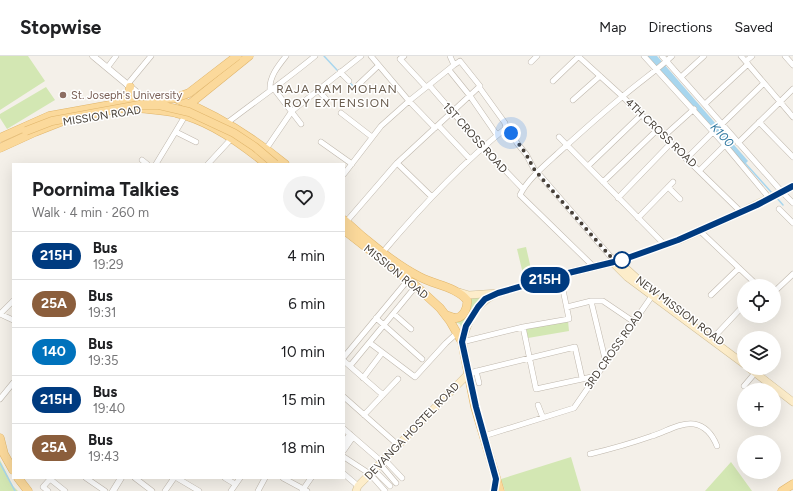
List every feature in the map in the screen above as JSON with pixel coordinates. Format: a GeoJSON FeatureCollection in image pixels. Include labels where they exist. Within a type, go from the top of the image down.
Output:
{"type":"FeatureCollection","features":[{"type":"Feature","properties":{"kind":"main road"},"geometry":{"type":"LineString","coordinates":[[177,99],[231,56]]}},
{"type":"Feature","properties":{"kind":"main road"},"geometry":{"type":"LineString","coordinates":[[0,140],[50,117],[124,103],[167,100],[184,95],[197,87],[236,56]]}},
{"type":"Feature","properties":{"kind":"main road"},"geometry":{"type":"LineString","coordinates":[[155,108],[191,95],[241,56]]}},
{"type":"Feature","properties":{"kind":"main road"},"geometry":{"type":"LineString","coordinates":[[180,114],[189,104],[249,56]]}},
{"type":"Feature","properties":{"kind":"main road"},"geometry":{"type":"LineString","coordinates":[[126,101],[130,94],[129,86]]}},
{"type":"Feature","properties":{"kind":"main road","name":"MISSION ROAD"},"geometry":{"type":"LineString","coordinates":[[0,140],[49,116],[126,101],[143,99],[177,99]]}},
{"type":"Feature","properties":{"kind":"main road"},"geometry":{"type":"LineString","coordinates":[[177,99],[227,123],[266,149],[284,163]]}},
{"type":"Feature","properties":{"kind":"main road"},"geometry":{"type":"LineString","coordinates":[[177,99],[180,114]]}},
{"type":"Feature","properties":{"kind":"main road"},"geometry":{"type":"LineString","coordinates":[[0,147],[26,131],[52,121],[139,105],[189,112],[234,133],[274,163]]}},
{"type":"Feature","properties":{"kind":"main road","name":"MISSION ROAD"},"geometry":{"type":"LineString","coordinates":[[155,108],[180,114],[201,122],[232,138],[265,163]]}},
{"type":"Feature","properties":{"kind":"main road"},"geometry":{"type":"LineString","coordinates":[[462,342],[466,326],[485,299],[498,293],[560,275],[614,262],[664,244],[742,212],[780,194],[793,186]]}},
{"type":"Feature","properties":{"kind":"main road","name":"MISSION ROAD"},"geometry":{"type":"LineString","coordinates":[[345,224],[404,268],[436,284],[459,292]]}},
{"type":"Feature","properties":{"kind":"main road","name":"MISSION ROAD"},"geometry":{"type":"LineString","coordinates":[[345,224],[416,286],[446,315],[457,333],[462,342],[473,372],[476,407],[500,491]]}},
{"type":"Feature","properties":{"kind":"main road","name":"NEW MISSION ROAD"},"geometry":{"type":"LineString","coordinates":[[614,262],[653,294],[737,355]]}},
{"type":"Feature","properties":{"kind":"main road"},"geometry":{"type":"LineString","coordinates":[[459,292],[469,294],[498,293]]}},
{"type":"Feature","properties":{"kind":"main road"},"geometry":{"type":"LineString","coordinates":[[446,315],[456,318],[464,312],[467,300],[459,292]]}},
{"type":"Feature","properties":{"kind":"main road"},"geometry":{"type":"LineString","coordinates":[[653,294],[737,359]]}},
{"type":"Feature","properties":{"kind":"main road","name":"DEVANGA HOSTEL ROAD"},"geometry":{"type":"LineString","coordinates":[[357,489],[398,445],[473,372]]}},
{"type":"Feature","properties":{"kind":"main road"},"geometry":{"type":"LineString","coordinates":[[762,375],[793,402]]}},
{"type":"Feature","properties":{"kind":"main road"},"geometry":{"type":"LineString","coordinates":[[763,375],[793,398]]}},
{"type":"Feature","properties":{"kind":"main road"},"geometry":{"type":"LineString","coordinates":[[0,438],[4,454],[12,468]]}},
{"type":"Feature","properties":{"kind":"main road"},"geometry":{"type":"LineString","coordinates":[[19,479],[28,491]]}},
{"type":"Feature","properties":{"kind":"main road"},"geometry":{"type":"LineString","coordinates":[[782,491],[793,484]]}},
{"type":"Feature","properties":{"kind":"street"},"geometry":{"type":"LineString","coordinates":[[93,56],[155,108]]}},
{"type":"Feature","properties":{"kind":"street"},"geometry":{"type":"LineString","coordinates":[[107,68],[116,56]]}},
{"type":"Feature","properties":{"kind":"street"},"geometry":{"type":"LineString","coordinates":[[129,86],[151,56]]}},
{"type":"Feature","properties":{"kind":"street"},"geometry":{"type":"LineString","coordinates":[[286,56],[277,68],[270,84],[272,89],[292,111],[301,124]]}},
{"type":"Feature","properties":{"kind":"street"},"geometry":{"type":"LineString","coordinates":[[227,123],[315,56]]}},
{"type":"Feature","properties":{"kind":"street"},"geometry":{"type":"LineString","coordinates":[[266,149],[292,111],[361,56]]}},
{"type":"Feature","properties":{"kind":"street"},"geometry":{"type":"LineString","coordinates":[[371,56],[409,101],[470,159]]}},
{"type":"Feature","properties":{"kind":"street","name":"1ST CROSS ROAD"},"geometry":{"type":"LineString","coordinates":[[404,56],[400,59],[523,189]]}},
{"type":"Feature","properties":{"kind":"street"},"geometry":{"type":"LineString","coordinates":[[450,56],[454,65]]}},
{"type":"Feature","properties":{"kind":"street"},"geometry":{"type":"LineString","coordinates":[[531,62],[537,56]]}},
{"type":"Feature","properties":{"kind":"street"},"geometry":{"type":"LineString","coordinates":[[553,81],[579,56]]}},
{"type":"Feature","properties":{"kind":"street","name":"4TH CROSS ROAD"},"geometry":{"type":"LineString","coordinates":[[579,56],[742,212]]}},
{"type":"Feature","properties":{"kind":"street"},"geometry":{"type":"LineString","coordinates":[[644,56],[694,109],[770,199]]}},
{"type":"Feature","properties":{"kind":"street"},"geometry":{"type":"LineString","coordinates":[[662,56],[665,62],[681,77],[705,104],[780,194],[793,204]]}},
{"type":"Feature","properties":{"kind":"street"},"geometry":{"type":"LineString","coordinates":[[594,267],[520,195],[523,189],[538,173],[566,146],[622,96],[657,70],[672,56]]}},
{"type":"Feature","properties":{"kind":"street"},"geometry":{"type":"LineString","coordinates":[[681,77],[704,56]]}},
{"type":"Feature","properties":{"kind":"street"},"geometry":{"type":"LineString","coordinates":[[741,56],[793,117]]}},
{"type":"Feature","properties":{"kind":"street"},"geometry":{"type":"LineString","coordinates":[[705,104],[747,63],[752,56]]}},
{"type":"Feature","properties":{"kind":"street"},"geometry":{"type":"LineString","coordinates":[[785,56],[793,65]]}},
{"type":"Feature","properties":{"kind":"street"},"geometry":{"type":"LineString","coordinates":[[345,173],[381,126],[427,86],[460,61],[480,86],[479,87],[526,154],[534,169],[614,262]]}},
{"type":"Feature","properties":{"kind":"street"},"geometry":{"type":"LineString","coordinates":[[358,85],[378,66]]}},
{"type":"Feature","properties":{"kind":"street"},"geometry":{"type":"LineString","coordinates":[[449,70],[470,96],[497,135]]}},
{"type":"Feature","properties":{"kind":"street"},"geometry":{"type":"LineString","coordinates":[[340,72],[349,81]]}},
{"type":"Feature","properties":{"kind":"street"},"geometry":{"type":"LineString","coordinates":[[573,100],[600,76]]}},
{"type":"Feature","properties":{"kind":"street"},"geometry":{"type":"LineString","coordinates":[[722,124],[764,83]]}},
{"type":"Feature","properties":{"kind":"street"},"geometry":{"type":"LineString","coordinates":[[345,224],[397,163],[479,87]]}},
{"type":"Feature","properties":{"kind":"street"},"geometry":{"type":"LineString","coordinates":[[738,143],[793,89]]}},
{"type":"Feature","properties":{"kind":"street"},"geometry":{"type":"LineString","coordinates":[[318,90],[327,100]]}},
{"type":"Feature","properties":{"kind":"street"},"geometry":{"type":"LineString","coordinates":[[664,136],[694,109]]}},
{"type":"Feature","properties":{"kind":"street"},"geometry":{"type":"LineString","coordinates":[[341,113],[372,137]]}},
{"type":"Feature","properties":{"kind":"street"},"geometry":{"type":"LineString","coordinates":[[157,163],[176,132],[180,114]]}},
{"type":"Feature","properties":{"kind":"street"},"geometry":{"type":"LineString","coordinates":[[588,166],[641,115]]}},
{"type":"Feature","properties":{"kind":"street"},"geometry":{"type":"LineString","coordinates":[[759,122],[793,157]]}},
{"type":"Feature","properties":{"kind":"street"},"geometry":{"type":"LineString","coordinates":[[383,252],[432,197],[470,159],[506,128],[505,124]]}},
{"type":"Feature","properties":{"kind":"street"},"geometry":{"type":"LineString","coordinates":[[603,182],[657,130]]}},
{"type":"Feature","properties":{"kind":"street"},"geometry":{"type":"LineString","coordinates":[[176,132],[196,142]]}},
{"type":"Feature","properties":{"kind":"street"},"geometry":{"type":"LineString","coordinates":[[686,159],[713,132]]}},
{"type":"Feature","properties":{"kind":"street"},"geometry":{"type":"LineString","coordinates":[[558,137],[664,244]]}},
{"type":"Feature","properties":{"kind":"street"},"geometry":{"type":"LineString","coordinates":[[209,163],[232,138]]}},
{"type":"Feature","properties":{"kind":"street"},"geometry":{"type":"LineString","coordinates":[[321,142],[352,164]]}},
{"type":"Feature","properties":{"kind":"street"},"geometry":{"type":"LineString","coordinates":[[618,198],[671,143]]}},
{"type":"Feature","properties":{"kind":"street"},"geometry":{"type":"LineString","coordinates":[[699,171],[725,145]]}},
{"type":"Feature","properties":{"kind":"street"},"geometry":{"type":"LineString","coordinates":[[142,160],[146,163]]}},
{"type":"Feature","properties":{"kind":"street"},"geometry":{"type":"LineString","coordinates":[[397,163],[432,197]]}},
{"type":"Feature","properties":{"kind":"street"},"geometry":{"type":"LineString","coordinates":[[638,218],[673,182]]}},
{"type":"Feature","properties":{"kind":"street"},"geometry":{"type":"LineString","coordinates":[[668,187],[680,199]]}},
{"type":"Feature","properties":{"kind":"street"},"geometry":{"type":"LineString","coordinates":[[778,209],[793,223]]}},
{"type":"Feature","properties":{"kind":"street"},"geometry":{"type":"LineString","coordinates":[[699,230],[750,279]]}},
{"type":"Feature","properties":{"kind":"street"},"geometry":{"type":"LineString","coordinates":[[711,295],[738,268]]}},
{"type":"Feature","properties":{"kind":"street"},"geometry":{"type":"LineString","coordinates":[[781,285],[793,274]]}},
{"type":"Feature","properties":{"kind":"street"},"geometry":{"type":"LineString","coordinates":[[462,342],[523,327],[569,319],[560,275]]}},
{"type":"Feature","properties":{"kind":"street"},"geometry":{"type":"LineString","coordinates":[[345,356],[408,280]]}},
{"type":"Feature","properties":{"kind":"street"},"geometry":{"type":"LineString","coordinates":[[350,366],[416,286]]}},
{"type":"Feature","properties":{"kind":"street","name":"3RD CROSS ROAD"},"geometry":{"type":"LineString","coordinates":[[543,418],[574,408],[653,294]]}},
{"type":"Feature","properties":{"kind":"street"},"geometry":{"type":"LineString","coordinates":[[12,301],[0,314],[12,320]]}},
{"type":"Feature","properties":{"kind":"street"},"geometry":{"type":"LineString","coordinates":[[567,307],[591,301],[603,301],[634,322]]}},
{"type":"Feature","properties":{"kind":"street"},"geometry":{"type":"LineString","coordinates":[[591,301],[606,363]]}},
{"type":"Feature","properties":{"kind":"street"},"geometry":{"type":"LineString","coordinates":[[714,337],[737,312]]}},
{"type":"Feature","properties":{"kind":"street"},"geometry":{"type":"LineString","coordinates":[[394,314],[411,329]]}},
{"type":"Feature","properties":{"kind":"street"},"geometry":{"type":"LineString","coordinates":[[376,318],[422,359]]}},
{"type":"Feature","properties":{"kind":"street"},"geometry":{"type":"LineString","coordinates":[[523,327],[536,389],[596,376]]}},
{"type":"Feature","properties":{"kind":"street"},"geometry":{"type":"LineString","coordinates":[[370,343],[415,377],[457,333]]}},
{"type":"Feature","properties":{"kind":"street"},"geometry":{"type":"LineString","coordinates":[[478,383],[473,372],[575,347],[582,378]]}},
{"type":"Feature","properties":{"kind":"street"},"geometry":{"type":"LineString","coordinates":[[364,378],[382,353]]}},
{"type":"Feature","properties":{"kind":"street"},"geometry":{"type":"LineString","coordinates":[[345,362],[383,395]]}},
{"type":"Feature","properties":{"kind":"street"},"geometry":{"type":"LineString","coordinates":[[364,415],[398,379]]}},
{"type":"Feature","properties":{"kind":"street"},"geometry":{"type":"LineString","coordinates":[[0,399],[12,384]]}},
{"type":"Feature","properties":{"kind":"street"},"geometry":{"type":"LineString","coordinates":[[345,398],[398,445]]}},
{"type":"Feature","properties":{"kind":"street"},"geometry":{"type":"LineString","coordinates":[[484,436],[543,418],[538,405]]}},
{"type":"Feature","properties":{"kind":"street"},"geometry":{"type":"LineString","coordinates":[[590,454],[654,436],[681,425],[694,424],[704,428],[713,435],[717,446]]}},
{"type":"Feature","properties":{"kind":"street"},"geometry":{"type":"LineString","coordinates":[[345,430],[378,466],[396,483]]}},
{"type":"Feature","properties":{"kind":"street"},"geometry":{"type":"LineString","coordinates":[[345,441],[352,436]]}},
{"type":"Feature","properties":{"kind":"street"},"geometry":{"type":"LineString","coordinates":[[345,448],[352,436]]}},
{"type":"Feature","properties":{"kind":"street"},"geometry":{"type":"LineString","coordinates":[[345,457],[378,466],[402,478]]}},
{"type":"Feature","properties":{"kind":"street"},"geometry":{"type":"LineString","coordinates":[[378,466],[390,486]]}},
{"type":"Feature","properties":{"kind":"street"},"geometry":{"type":"LineString","coordinates":[[378,466],[385,491]]}},
{"type":"Feature","properties":{"kind":"street"},"geometry":{"type":"LineString","coordinates":[[345,475],[357,489]]}},
{"type":"Feature","properties":{"kind":"street"},"geometry":{"type":"LineString","coordinates":[[48,491],[43,487],[50,479],[66,491]]}},
{"type":"Feature","properties":{"kind":"street"},"geometry":{"type":"LineString","coordinates":[[87,479],[105,491]]}},
{"type":"Feature","properties":{"kind":"street"},"geometry":{"type":"LineString","coordinates":[[115,490],[120,479]]}},
{"type":"Feature","properties":{"kind":"street"},"geometry":{"type":"LineString","coordinates":[[136,479],[152,491]]}},
{"type":"Feature","properties":{"kind":"street"},"geometry":{"type":"LineString","coordinates":[[165,491],[174,479]]}},
{"type":"Feature","properties":{"kind":"street"},"geometry":{"type":"LineString","coordinates":[[177,479],[199,491]]}},
{"type":"Feature","properties":{"kind":"street"},"geometry":{"type":"LineString","coordinates":[[227,479],[236,484]]}},
{"type":"Feature","properties":{"kind":"street"},"geometry":{"type":"LineString","coordinates":[[231,491],[239,479]]}},
{"type":"Feature","properties":{"kind":"street"},"geometry":{"type":"LineString","coordinates":[[258,491],[264,479]]}},
{"type":"Feature","properties":{"kind":"street"},"geometry":{"type":"LineString","coordinates":[[285,479],[304,490],[310,479]]}},
{"type":"Feature","properties":{"kind":"green space"},"geometry":{"type":"Polygon","coordinates":[[[0,56],[28,56],[45,81],[0,110],[0,56]]]}},
{"type":"Feature","properties":{"kind":"green space"},"geometry":{"type":"Polygon","coordinates":[[[46,87],[55,100],[7,129],[0,118],[0,114],[46,87]]]}},
{"type":"Feature","properties":{"kind":"green space"},"geometry":{"type":"Polygon","coordinates":[[[526,247],[532,273],[523,274],[517,249],[526,247]]]}},
{"type":"Feature","properties":{"kind":"green space"},"geometry":{"type":"Polygon","coordinates":[[[481,297],[471,310],[462,329],[460,324],[455,322],[468,298],[481,297]]]}},
{"type":"Feature","properties":{"kind":"green space"},"geometry":{"type":"Polygon","coordinates":[[[568,321],[569,331],[528,338],[526,329],[568,321]]]}},
{"type":"Feature","properties":{"kind":"green space"},"geometry":{"type":"Polygon","coordinates":[[[571,457],[581,491],[505,491],[501,479],[571,457]]]}},
{"type":"Feature","properties":{"kind":"green space"},"geometry":{"type":"Polygon","coordinates":[[[0,460],[13,486],[18,491],[0,491],[0,460]]]}},
{"type":"Feature","properties":{"kind":"green space"},"geometry":{"type":"Polygon","coordinates":[[[731,462],[737,470],[737,479],[743,479],[752,491],[705,491],[731,462]]]}},
{"type":"Feature","properties":{"kind":"water","name":"K100"},"geometry":{"type":"Polygon","coordinates":[[[647,56],[657,56],[748,161],[744,165],[647,56]]]}},
{"type":"Feature","properties":{"kind":"waterway"},"geometry":{"type":"LineString","coordinates":[[324,56],[337,70]]}},
{"type":"Feature","properties":{"kind":"waterway"},"geometry":{"type":"LineString","coordinates":[[349,82],[356,89],[359,86]]}},
{"type":"Feature","properties":{"kind":"waterway","name":"K100"},"geometry":{"type":"LineString","coordinates":[[745,163],[772,193]]}},
{"type":"Feature","properties":{"kind":"waterway","name":"K100"},"geometry":{"type":"LineString","coordinates":[[776,197],[783,205]]}},
{"type":"Feature","properties":{"kind":"waterway"},"geometry":{"type":"LineString","coordinates":[[0,463],[15,491]]}},
{"type":"Feature","properties":{"kind":"bus line","name":"215H"},"geometry":{"type":"LineString","coordinates":[[494,491],[496,479],[476,407],[462,342],[466,326],[485,299],[498,293],[560,275],[622,260],[678,240],[757,205],[793,186]]}},
{"type":"Feature","properties":{"kind":"place","name":"St. Joseph's University"},"geometry":{"type":"Point","coordinates":[63,95]}},
{"type":"Feature","properties":{"kind":"district","name":"RAJA RAM MOHAN ROY EXTENSION"},"geometry":{"type":"Point","coordinates":[337,96]}},
{"type":"Feature","properties":{"kind":"route"},"geometry":{"type":"LineString","coordinates":[[511,133],[526,154],[534,169],[544,181],[610,256],[617,261],[622,260]]}}]}
